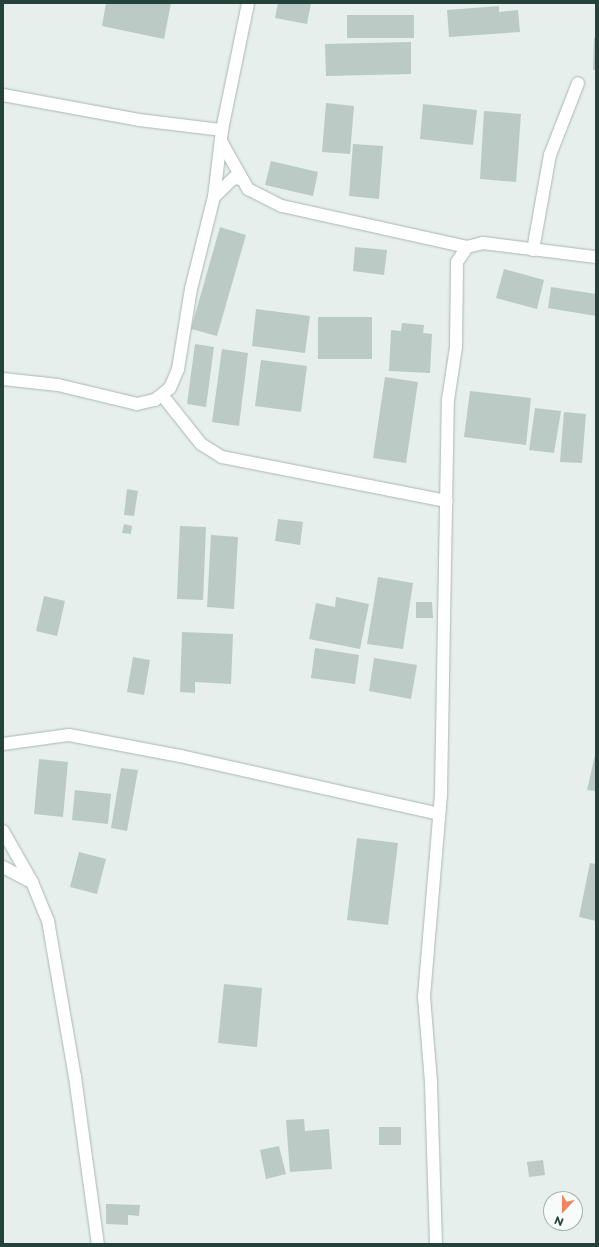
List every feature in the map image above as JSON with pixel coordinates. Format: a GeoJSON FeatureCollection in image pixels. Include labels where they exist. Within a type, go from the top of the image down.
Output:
{"type":"FeatureCollection","features":[{"type":"Feature","properties":{"kind":"street"},"geometry":{"type":"LineString","coordinates":[[3,379],[58,384],[137,404],[162,395],[170,388],[178,369],[191,289],[214,197],[222,143],[222,130],[248,3]]}},
{"type":"Feature","properties":{"kind":"street"},"geometry":{"type":"LineString","coordinates":[[533,250],[550,155],[578,83]]}},
{"type":"Feature","properties":{"kind":"street"},"geometry":{"type":"LineString","coordinates":[[3,95],[139,120],[222,130]]}},
{"type":"Feature","properties":{"kind":"street"},"geometry":{"type":"LineString","coordinates":[[222,143],[248,189],[282,206],[467,247],[483,243],[596,258]]}},
{"type":"Feature","properties":{"kind":"street"},"geometry":{"type":"LineString","coordinates":[[214,197],[234,178],[241,179]]}},
{"type":"Feature","properties":{"kind":"street"},"geometry":{"type":"LineString","coordinates":[[436,1244],[431,1082],[424,997],[439,814],[446,680],[448,400],[456,347],[457,262],[467,247]]}},
{"type":"Feature","properties":{"kind":"street"},"geometry":{"type":"LineString","coordinates":[[162,395],[201,444],[222,457],[447,501]]}},
{"type":"Feature","properties":{"kind":"street"},"geometry":{"type":"LineString","coordinates":[[3,744],[69,735],[188,757],[439,814]]}},
{"type":"Feature","properties":{"kind":"street"},"geometry":{"type":"LineString","coordinates":[[3,831],[32,882],[48,921],[98,1244]]}},
{"type":"Feature","properties":{"kind":"street"},"geometry":{"type":"LineString","coordinates":[[3,866],[32,882]]}},
{"type":"Feature","properties":{"kind":"building"},"geometry":{"type":"Polygon","coordinates":[[[106,3],[171,3],[164,39],[102,26],[106,3]]]}},
{"type":"Feature","properties":{"kind":"building"},"geometry":{"type":"Polygon","coordinates":[[[278,3],[311,3],[307,24],[275,18],[278,3]]]}},
{"type":"Feature","properties":{"kind":"building"},"geometry":{"type":"Polygon","coordinates":[[[499,6],[499,12],[518,10],[520,32],[449,37],[447,10],[499,6]]]}},
{"type":"Feature","properties":{"kind":"building"},"geometry":{"type":"Polygon","coordinates":[[[347,15],[414,15],[414,38],[347,38],[347,15]]]}},
{"type":"Feature","properties":{"kind":"building"},"geometry":{"type":"Polygon","coordinates":[[[594,38],[596,38],[596,70],[593,70],[594,38]]]}},
{"type":"Feature","properties":{"kind":"building"},"geometry":{"type":"Polygon","coordinates":[[[411,42],[411,74],[326,76],[325,44],[411,42]]]}},
{"type":"Feature","properties":{"kind":"building"},"geometry":{"type":"Polygon","coordinates":[[[326,103],[354,106],[350,154],[322,152],[326,103]]]}},
{"type":"Feature","properties":{"kind":"building"},"geometry":{"type":"Polygon","coordinates":[[[423,104],[477,110],[473,145],[420,139],[423,104]]]}},
{"type":"Feature","properties":{"kind":"building"},"geometry":{"type":"Polygon","coordinates":[[[484,111],[521,114],[516,182],[480,179],[484,111]]]}},
{"type":"Feature","properties":{"kind":"building"},"geometry":{"type":"Polygon","coordinates":[[[353,144],[383,146],[379,199],[349,196],[353,144]]]}},
{"type":"Feature","properties":{"kind":"building"},"geometry":{"type":"Polygon","coordinates":[[[271,161],[318,172],[313,196],[265,185],[271,161]]]}},
{"type":"Feature","properties":{"kind":"building"},"geometry":{"type":"Polygon","coordinates":[[[220,227],[246,235],[217,336],[191,329],[220,227]]]}},
{"type":"Feature","properties":{"kind":"building"},"geometry":{"type":"Polygon","coordinates":[[[355,247],[387,250],[384,275],[353,271],[355,247]]]}},
{"type":"Feature","properties":{"kind":"building"},"geometry":{"type":"Polygon","coordinates":[[[504,269],[544,280],[537,309],[496,298],[504,269]]]}},
{"type":"Feature","properties":{"kind":"building"},"geometry":{"type":"Polygon","coordinates":[[[551,287],[596,294],[596,316],[548,308],[551,287]]]}},
{"type":"Feature","properties":{"kind":"building"},"geometry":{"type":"Polygon","coordinates":[[[256,309],[310,316],[305,353],[252,346],[256,309]]]}},
{"type":"Feature","properties":{"kind":"building"},"geometry":{"type":"Polygon","coordinates":[[[318,317],[372,317],[372,359],[318,359],[318,317]]]}},
{"type":"Feature","properties":{"kind":"building"},"geometry":{"type":"Polygon","coordinates":[[[402,323],[424,325],[423,333],[432,334],[430,373],[389,371],[391,330],[401,331],[402,323]]]}},
{"type":"Feature","properties":{"kind":"building"},"geometry":{"type":"Polygon","coordinates":[[[195,344],[214,347],[206,407],[187,404],[195,344]]]}},
{"type":"Feature","properties":{"kind":"building"},"geometry":{"type":"Polygon","coordinates":[[[222,349],[248,353],[239,426],[212,422],[222,349]]]}},
{"type":"Feature","properties":{"kind":"building"},"geometry":{"type":"Polygon","coordinates":[[[261,360],[307,366],[301,412],[255,406],[261,360]]]}},
{"type":"Feature","properties":{"kind":"building"},"geometry":{"type":"Polygon","coordinates":[[[385,377],[418,382],[406,463],[373,458],[385,377]]]}},
{"type":"Feature","properties":{"kind":"building"},"geometry":{"type":"Polygon","coordinates":[[[470,391],[531,398],[526,445],[464,437],[470,391]]]}},
{"type":"Feature","properties":{"kind":"building"},"geometry":{"type":"Polygon","coordinates":[[[535,408],[561,411],[554,453],[529,450],[535,408]]]}},
{"type":"Feature","properties":{"kind":"building"},"geometry":{"type":"Polygon","coordinates":[[[564,412],[586,414],[582,463],[560,462],[564,412]]]}},
{"type":"Feature","properties":{"kind":"building"},"geometry":{"type":"Polygon","coordinates":[[[127,489],[138,491],[134,516],[124,515],[127,489]]]}},
{"type":"Feature","properties":{"kind":"building"},"geometry":{"type":"Polygon","coordinates":[[[278,519],[303,522],[300,545],[275,541],[278,519]]]}},
{"type":"Feature","properties":{"kind":"building"},"geometry":{"type":"Polygon","coordinates":[[[124,524],[132,526],[131,534],[122,533],[124,524]]]}},
{"type":"Feature","properties":{"kind":"building"},"geometry":{"type":"Polygon","coordinates":[[[180,526],[206,527],[203,600],[177,599],[180,526]]]}},
{"type":"Feature","properties":{"kind":"building"},"geometry":{"type":"Polygon","coordinates":[[[211,535],[238,537],[234,609],[207,607],[211,535]]]}},
{"type":"Feature","properties":{"kind":"building"},"geometry":{"type":"Polygon","coordinates":[[[378,577],[413,583],[403,649],[367,644],[378,577]]]}},
{"type":"Feature","properties":{"kind":"building"},"geometry":{"type":"Polygon","coordinates":[[[44,596],[65,601],[57,636],[36,631],[44,596]]]}},
{"type":"Feature","properties":{"kind":"building"},"geometry":{"type":"Polygon","coordinates":[[[336,597],[369,604],[360,649],[309,639],[316,603],[335,607],[336,597]]]}},
{"type":"Feature","properties":{"kind":"building"},"geometry":{"type":"Polygon","coordinates":[[[416,602],[432,602],[433,618],[416,618],[416,602]]]}},
{"type":"Feature","properties":{"kind":"building"},"geometry":{"type":"Polygon","coordinates":[[[182,632],[233,634],[231,684],[195,682],[195,693],[180,692],[182,632]]]}},
{"type":"Feature","properties":{"kind":"building"},"geometry":{"type":"Polygon","coordinates":[[[315,648],[359,655],[355,684],[311,678],[315,648]]]}},
{"type":"Feature","properties":{"kind":"building"},"geometry":{"type":"Polygon","coordinates":[[[133,657],[150,660],[144,695],[127,692],[133,657]]]}},
{"type":"Feature","properties":{"kind":"building"},"geometry":{"type":"Polygon","coordinates":[[[374,658],[417,665],[411,699],[369,691],[374,658]]]}},
{"type":"Feature","properties":{"kind":"building"},"geometry":{"type":"Polygon","coordinates":[[[596,755],[596,791],[587,790],[596,755]]]}},
{"type":"Feature","properties":{"kind":"building"},"geometry":{"type":"Polygon","coordinates":[[[39,759],[68,762],[63,817],[34,814],[39,759]]]}},
{"type":"Feature","properties":{"kind":"building"},"geometry":{"type":"Polygon","coordinates":[[[121,768],[138,770],[127,831],[111,828],[121,768]]]}},
{"type":"Feature","properties":{"kind":"building"},"geometry":{"type":"Polygon","coordinates":[[[75,790],[111,794],[108,824],[72,820],[75,790]]]}},
{"type":"Feature","properties":{"kind":"building"},"geometry":{"type":"Polygon","coordinates":[[[357,838],[398,843],[388,925],[347,920],[357,838]]]}},
{"type":"Feature","properties":{"kind":"building"},"geometry":{"type":"Polygon","coordinates":[[[79,852],[106,859],[97,894],[70,887],[79,852]]]}},
{"type":"Feature","properties":{"kind":"building"},"geometry":{"type":"Polygon","coordinates":[[[590,863],[596,864],[596,921],[579,917],[590,863]]]}},
{"type":"Feature","properties":{"kind":"building"},"geometry":{"type":"Polygon","coordinates":[[[224,984],[262,988],[257,1047],[218,1043],[224,984]]]}},
{"type":"Feature","properties":{"kind":"building"},"geometry":{"type":"Polygon","coordinates":[[[304,1119],[305,1131],[329,1129],[332,1169],[290,1172],[286,1120],[304,1119]]]}},
{"type":"Feature","properties":{"kind":"building"},"geometry":{"type":"Polygon","coordinates":[[[379,1127],[401,1127],[401,1145],[379,1145],[379,1127]]]}},
{"type":"Feature","properties":{"kind":"building"},"geometry":{"type":"Polygon","coordinates":[[[279,1146],[286,1174],[266,1179],[260,1150],[279,1146]]]}},
{"type":"Feature","properties":{"kind":"building"},"geometry":{"type":"Polygon","coordinates":[[[543,1160],[545,1175],[529,1177],[527,1162],[543,1160]]]}},
{"type":"Feature","properties":{"kind":"building"},"geometry":{"type":"Polygon","coordinates":[[[106,1204],[140,1205],[139,1216],[128,1215],[128,1225],[106,1224],[106,1204]]]}}]}
